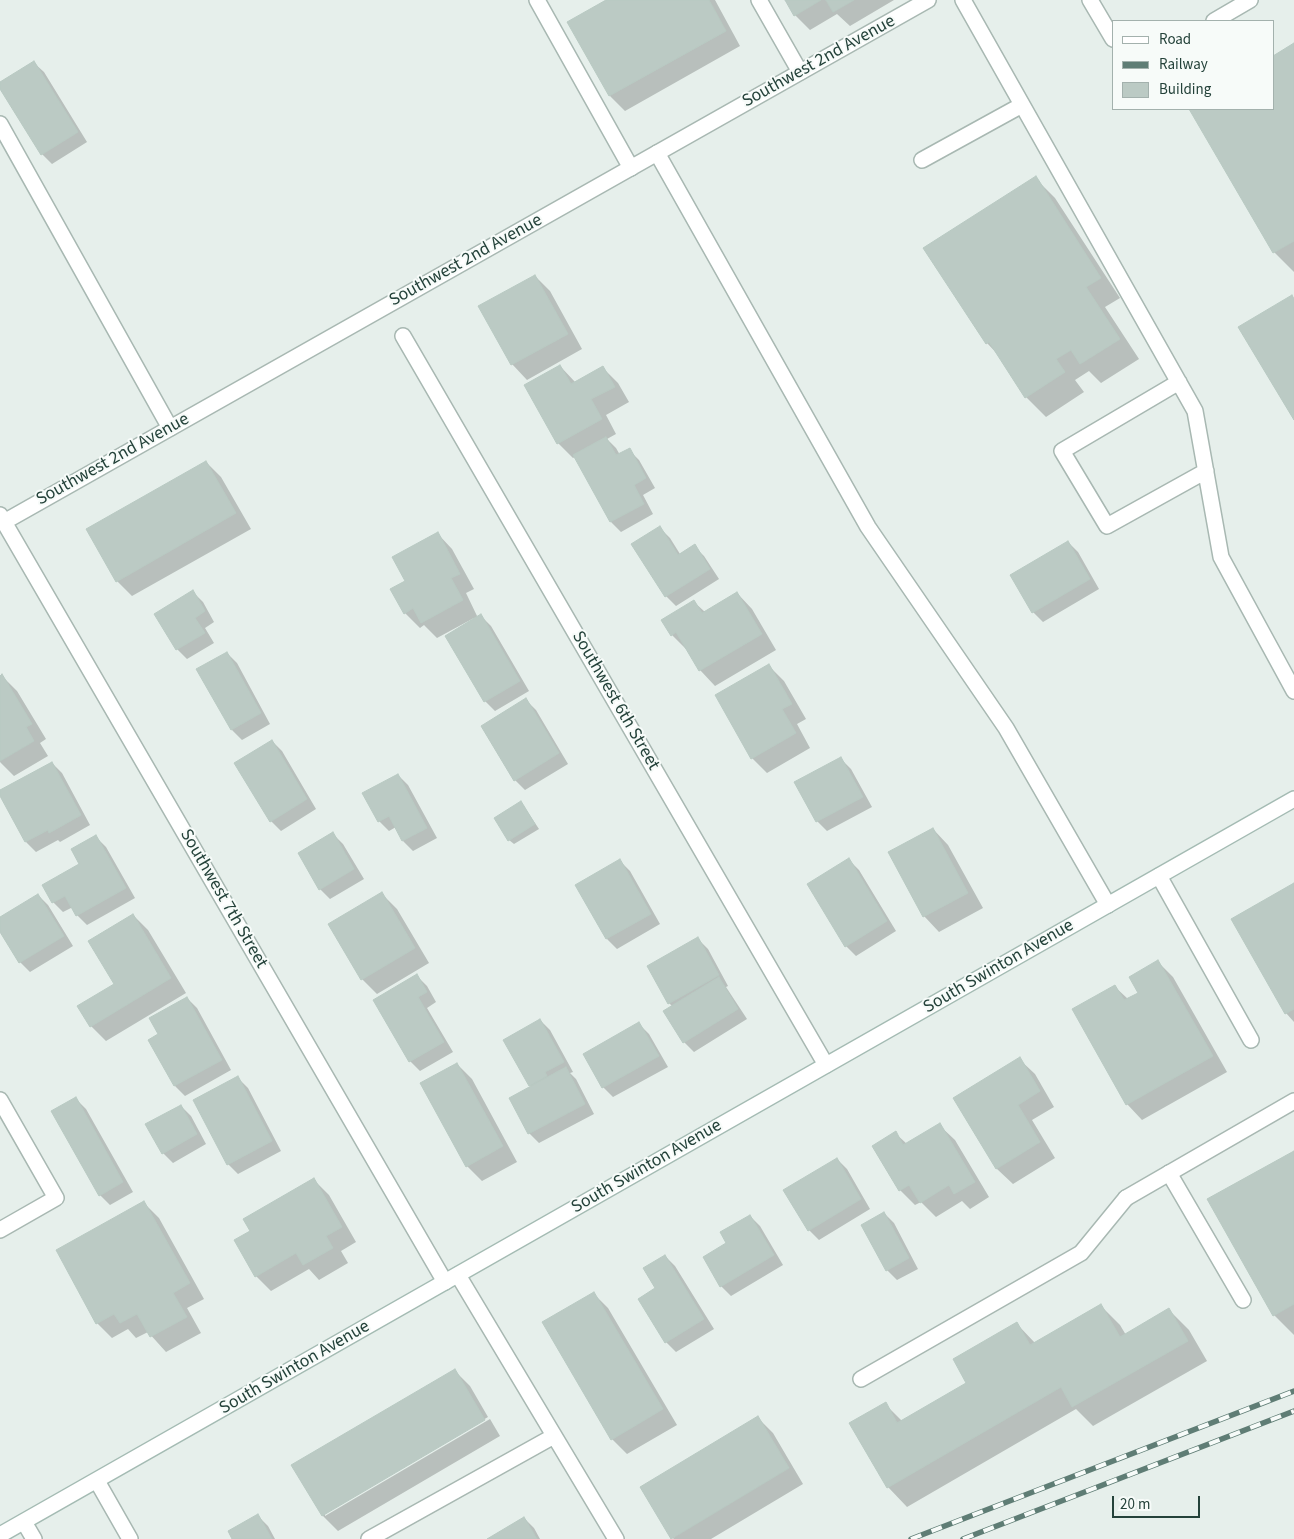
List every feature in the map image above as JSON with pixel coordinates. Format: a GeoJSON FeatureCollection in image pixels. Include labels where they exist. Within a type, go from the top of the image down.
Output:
{"type":"FeatureCollection","features":[{"type":"Feature","properties":{"kind":"street"},"geometry":{"type":"LineString","coordinates":[[537,0],[631,168]]}},
{"type":"Feature","properties":{"kind":"street"},"geometry":{"type":"LineString","coordinates":[[759,0],[800,72]]}},
{"type":"Feature","properties":{"kind":"street","name":"Southwest 2nd Avenue"},"geometry":{"type":"LineString","coordinates":[[2,519],[170,428],[928,0]]}},
{"type":"Feature","properties":{"kind":"street"},"geometry":{"type":"LineString","coordinates":[[963,0],[1195,411],[1221,556],[1294,691]]}},
{"type":"Feature","properties":{"kind":"street"},"geometry":{"type":"LineString","coordinates":[[1090,0],[1112,37]]}},
{"type":"Feature","properties":{"kind":"street"},"geometry":{"type":"LineString","coordinates":[[1216,20],[1250,0]]}},
{"type":"Feature","properties":{"kind":"street"},"geometry":{"type":"LineString","coordinates":[[922,160],[1022,105]]}},
{"type":"Feature","properties":{"kind":"street"},"geometry":{"type":"LineString","coordinates":[[0,124],[170,428]]}},
{"type":"Feature","properties":{"kind":"street"},"geometry":{"type":"LineString","coordinates":[[657,153],[868,527],[1006,728],[1108,905]]}},
{"type":"Feature","properties":{"kind":"street","name":"Southwest 6th Street"},"geometry":{"type":"LineString","coordinates":[[403,336],[826,1065]]}},
{"type":"Feature","properties":{"kind":"street"},"geometry":{"type":"LineString","coordinates":[[1179,382],[1062,451],[1106,526],[1206,471]]}},
{"type":"Feature","properties":{"kind":"street","name":"Southwest 7th Street"},"geometry":{"type":"LineString","coordinates":[[2,519],[451,1279],[554,1436],[616,1539]]}},
{"type":"Feature","properties":{"kind":"street","name":"South Swinton Avenue"},"geometry":{"type":"LineString","coordinates":[[0,1535],[1294,799]]}},
{"type":"Feature","properties":{"kind":"street"},"geometry":{"type":"LineString","coordinates":[[1159,876],[1251,1040]]}},
{"type":"Feature","properties":{"kind":"street"},"geometry":{"type":"LineString","coordinates":[[0,1100],[56,1198],[0,1230]]}},
{"type":"Feature","properties":{"kind":"street"},"geometry":{"type":"LineString","coordinates":[[861,1379],[1081,1253],[1126,1198],[1293,1104]]}},
{"type":"Feature","properties":{"kind":"street"},"geometry":{"type":"LineString","coordinates":[[1169,1173],[1243,1300]]}},
{"type":"Feature","properties":{"kind":"street"},"geometry":{"type":"LineString","coordinates":[[369,1539],[554,1436]]}},
{"type":"Feature","properties":{"kind":"street"},"geometry":{"type":"LineString","coordinates":[[97,1480],[130,1539]]}},
{"type":"Feature","properties":{"kind":"street"},"geometry":{"type":"LineString","coordinates":[[24,1522],[34,1539]]}},
{"type":"Feature","properties":{"kind":"building"},"geometry":{"type":"Polygon","coordinates":[[[606,0],[709,0],[726,31],[609,96],[567,22],[606,0]]]}},
{"type":"Feature","properties":{"kind":"building"},"geometry":{"type":"Polygon","coordinates":[[[785,0],[821,0],[794,16],[785,0]]]}},
{"type":"Feature","properties":{"kind":"building"},"geometry":{"type":"Polygon","coordinates":[[[826,0],[854,0],[833,12],[826,0]]]}},
{"type":"Feature","properties":{"kind":"building"},"geometry":{"type":"Polygon","coordinates":[[[1294,43],[1294,241],[1273,253],[1190,110],[1274,110],[1274,55],[1294,43]]]}},
{"type":"Feature","properties":{"kind":"building"},"geometry":{"type":"Polygon","coordinates":[[[34,61],[78,132],[41,155],[0,89],[0,82],[34,61]]]}},
{"type":"Feature","properties":{"kind":"building"},"geometry":{"type":"Polygon","coordinates":[[[1036,176],[1101,278],[1086,287],[1120,339],[1080,364],[1071,350],[1056,359],[1065,372],[1025,398],[989,342],[986,344],[923,248],[1036,176]]]}},
{"type":"Feature","properties":{"kind":"building"},"geometry":{"type":"Polygon","coordinates":[[[535,275],[568,334],[511,365],[478,306],[535,275]]]}},
{"type":"Feature","properties":{"kind":"building"},"geometry":{"type":"Polygon","coordinates":[[[1292,295],[1294,299],[1294,420],[1238,327],[1292,295]]]}},
{"type":"Feature","properties":{"kind":"building"},"geometry":{"type":"Polygon","coordinates":[[[560,365],[571,384],[603,366],[615,387],[591,399],[602,419],[557,444],[524,385],[560,365]]]}},
{"type":"Feature","properties":{"kind":"building"},"geometry":{"type":"Polygon","coordinates":[[[606,437],[616,455],[630,448],[646,478],[634,485],[644,504],[610,522],[573,455],[606,437]]]}},
{"type":"Feature","properties":{"kind":"building"},"geometry":{"type":"Polygon","coordinates":[[[206,461],[236,513],[116,582],[86,529],[206,461]]]}},
{"type":"Feature","properties":{"kind":"building"},"geometry":{"type":"Polygon","coordinates":[[[660,526],[678,555],[695,544],[710,569],[665,597],[631,544],[660,526]]]}},
{"type":"Feature","properties":{"kind":"building"},"geometry":{"type":"Polygon","coordinates":[[[438,532],[460,574],[451,578],[463,600],[421,623],[413,608],[404,614],[390,589],[405,581],[392,557],[438,532]]]}},
{"type":"Feature","properties":{"kind":"building"},"geometry":{"type":"Polygon","coordinates":[[[1068,541],[1090,579],[1032,613],[1010,575],[1068,541]]]}},
{"type":"Feature","properties":{"kind":"building"},"geometry":{"type":"Polygon","coordinates":[[[193,590],[205,611],[195,618],[205,633],[176,650],[154,614],[193,590]]]}},
{"type":"Feature","properties":{"kind":"building"},"geometry":{"type":"Polygon","coordinates":[[[737,592],[762,634],[699,671],[676,632],[671,636],[661,620],[694,600],[702,613],[737,592]]]}},
{"type":"Feature","properties":{"kind":"building"},"geometry":{"type":"Polygon","coordinates":[[[481,614],[520,681],[484,702],[445,636],[481,614]]]}},
{"type":"Feature","properties":{"kind":"building"},"geometry":{"type":"Polygon","coordinates":[[[227,652],[261,713],[231,730],[196,669],[227,652]]]}},
{"type":"Feature","properties":{"kind":"building"},"geometry":{"type":"Polygon","coordinates":[[[769,664],[792,704],[782,709],[796,733],[751,759],[715,695],[769,664]]]}},
{"type":"Feature","properties":{"kind":"building"},"geometry":{"type":"Polygon","coordinates":[[[2,674],[32,724],[26,727],[34,741],[0,761],[0,676],[2,674]]]}},
{"type":"Feature","properties":{"kind":"building"},"geometry":{"type":"Polygon","coordinates":[[[526,698],[559,753],[514,781],[481,726],[526,698]]]}},
{"type":"Feature","properties":{"kind":"building"},"geometry":{"type":"Polygon","coordinates":[[[272,740],[307,799],[270,822],[234,763],[272,740]]]}},
{"type":"Feature","properties":{"kind":"building"},"geometry":{"type":"Polygon","coordinates":[[[841,757],[863,797],[816,822],[794,782],[841,757]]]}},
{"type":"Feature","properties":{"kind":"building"},"geometry":{"type":"Polygon","coordinates":[[[52,762],[81,815],[49,833],[48,830],[25,842],[0,796],[0,790],[52,762]]]}},
{"type":"Feature","properties":{"kind":"building"},"geometry":{"type":"Polygon","coordinates":[[[398,774],[427,828],[402,841],[389,816],[378,822],[362,793],[398,774]]]}},
{"type":"Feature","properties":{"kind":"building"},"geometry":{"type":"Polygon","coordinates":[[[521,801],[535,824],[508,841],[494,818],[521,801]]]}},
{"type":"Feature","properties":{"kind":"building"},"geometry":{"type":"Polygon","coordinates":[[[933,828],[968,893],[923,917],[888,852],[933,828]]]}},
{"type":"Feature","properties":{"kind":"building"},"geometry":{"type":"Polygon","coordinates":[[[333,832],[354,869],[319,890],[298,853],[333,832]]]}},
{"type":"Feature","properties":{"kind":"building"},"geometry":{"type":"Polygon","coordinates":[[[96,835],[126,888],[76,916],[65,896],[52,903],[42,885],[79,864],[71,849],[96,835]]]}},
{"type":"Feature","properties":{"kind":"building"},"geometry":{"type":"Polygon","coordinates":[[[849,858],[887,921],[845,947],[807,884],[849,858]]]}},
{"type":"Feature","properties":{"kind":"building"},"geometry":{"type":"Polygon","coordinates":[[[620,859],[651,914],[606,939],[575,885],[620,859]]]}},
{"type":"Feature","properties":{"kind":"building"},"geometry":{"type":"Polygon","coordinates":[[[1294,883],[1294,1009],[1285,1014],[1231,919],[1294,883]]]}},
{"type":"Feature","properties":{"kind":"building"},"geometry":{"type":"Polygon","coordinates":[[[382,892],[415,948],[361,980],[328,924],[382,892]]]}},
{"type":"Feature","properties":{"kind":"building"},"geometry":{"type":"Polygon","coordinates":[[[38,894],[64,936],[19,963],[0,932],[0,917],[38,894]]]}},
{"type":"Feature","properties":{"kind":"building"},"geometry":{"type":"Polygon","coordinates":[[[133,914],[171,978],[90,1027],[77,1006],[114,984],[88,941],[133,914]]]}},
{"type":"Feature","properties":{"kind":"building"},"geometry":{"type":"Polygon","coordinates":[[[698,937],[719,975],[668,1004],[647,966],[698,937]]]}},
{"type":"Feature","properties":{"kind":"building"},"geometry":{"type":"Polygon","coordinates":[[[1158,960],[1213,1056],[1126,1105],[1072,1009],[1115,985],[1124,1000],[1138,993],[1129,977],[1158,960]]]}},
{"type":"Feature","properties":{"kind":"building"},"geometry":{"type":"Polygon","coordinates":[[[417,974],[427,992],[418,997],[444,1042],[409,1062],[373,1000],[417,974]]]}},
{"type":"Feature","properties":{"kind":"building"},"geometry":{"type":"Polygon","coordinates":[[[719,977],[738,1009],[683,1043],[663,1011],[719,977]]]}},
{"type":"Feature","properties":{"kind":"building"},"geometry":{"type":"Polygon","coordinates":[[[187,997],[222,1060],[174,1086],[148,1040],[158,1034],[149,1018],[187,997]]]}},
{"type":"Feature","properties":{"kind":"building"},"geometry":{"type":"Polygon","coordinates":[[[540,1019],[564,1062],[545,1072],[547,1076],[529,1086],[503,1040],[540,1019]]]}},
{"type":"Feature","properties":{"kind":"building"},"geometry":{"type":"Polygon","coordinates":[[[639,1022],[659,1056],[602,1088],[583,1054],[639,1022]]]}},
{"type":"Feature","properties":{"kind":"building"},"geometry":{"type":"Polygon","coordinates":[[[1020,1057],[1040,1091],[1018,1105],[1040,1142],[996,1169],[953,1098],[1020,1057]]]}},
{"type":"Feature","properties":{"kind":"building"},"geometry":{"type":"Polygon","coordinates":[[[457,1063],[503,1146],[466,1167],[420,1083],[457,1063]]]}},
{"type":"Feature","properties":{"kind":"building"},"geometry":{"type":"Polygon","coordinates":[[[566,1067],[585,1104],[528,1134],[509,1098],[566,1067]]]}},
{"type":"Feature","properties":{"kind":"building"},"geometry":{"type":"Polygon","coordinates":[[[238,1076],[272,1141],[227,1165],[193,1100],[238,1076]]]}},
{"type":"Feature","properties":{"kind":"building"},"geometry":{"type":"Polygon","coordinates":[[[76,1097],[123,1182],[99,1196],[51,1111],[76,1097]]]}},
{"type":"Feature","properties":{"kind":"building"},"geometry":{"type":"Polygon","coordinates":[[[181,1105],[197,1134],[162,1154],[145,1124],[181,1105]]]}},
{"type":"Feature","properties":{"kind":"building"},"geometry":{"type":"Polygon","coordinates":[[[940,1123],[975,1182],[954,1194],[949,1185],[920,1203],[909,1185],[899,1191],[872,1146],[896,1131],[903,1145],[940,1123]]]}},
{"type":"Feature","properties":{"kind":"building"},"geometry":{"type":"Polygon","coordinates":[[[1294,1151],[1294,1304],[1273,1316],[1207,1199],[1294,1151]]]}},
{"type":"Feature","properties":{"kind":"building"},"geometry":{"type":"Polygon","coordinates":[[[837,1158],[861,1199],[808,1231],[783,1190],[837,1158]]]}},
{"type":"Feature","properties":{"kind":"building"},"geometry":{"type":"Polygon","coordinates":[[[314,1178],[342,1227],[326,1236],[333,1248],[303,1265],[296,1253],[255,1277],[234,1240],[250,1231],[243,1219],[314,1178]]]}},
{"type":"Feature","properties":{"kind":"building"},"geometry":{"type":"Polygon","coordinates":[[[144,1201],[190,1283],[173,1293],[187,1317],[150,1337],[137,1314],[120,1323],[114,1314],[96,1324],[56,1250],[144,1201]]]}},
{"type":"Feature","properties":{"kind":"building"},"geometry":{"type":"Polygon","coordinates":[[[884,1212],[909,1258],[886,1271],[861,1225],[884,1212]]]}},
{"type":"Feature","properties":{"kind":"building"},"geometry":{"type":"Polygon","coordinates":[[[750,1215],[774,1255],[720,1287],[703,1257],[726,1243],[720,1232],[750,1215]]]}},
{"type":"Feature","properties":{"kind":"building"},"geometry":{"type":"Polygon","coordinates":[[[665,1255],[704,1319],[665,1343],[638,1299],[655,1288],[643,1268],[665,1255]]]}},
{"type":"Feature","properties":{"kind":"building"},"geometry":{"type":"Polygon","coordinates":[[[594,1292],[663,1409],[611,1440],[542,1322],[594,1292]]]}},
{"type":"Feature","properties":{"kind":"building"},"geometry":{"type":"Polygon","coordinates":[[[1101,1304],[1120,1337],[1169,1308],[1188,1341],[1072,1407],[1061,1387],[887,1488],[849,1423],[886,1402],[897,1423],[966,1383],[953,1359],[1017,1322],[1030,1345],[1101,1304]]]}},
{"type":"Feature","properties":{"kind":"building"},"geometry":{"type":"Polygon","coordinates":[[[455,1369],[485,1420],[322,1516],[291,1465],[455,1369]]]}},
{"type":"Feature","properties":{"kind":"building"},"geometry":{"type":"Polygon","coordinates":[[[758,1416],[789,1468],[671,1539],[640,1487],[758,1416]]]}},
{"type":"Feature","properties":{"kind":"building"},"geometry":{"type":"Polygon","coordinates":[[[258,1514],[272,1539],[232,1539],[228,1531],[258,1514]]]}},
{"type":"Feature","properties":{"kind":"building"},"geometry":{"type":"Polygon","coordinates":[[[524,1517],[537,1539],[487,1539],[524,1517]]]}},
{"type":"Feature","properties":{"kind":"railway"},"geometry":{"type":"LineString","coordinates":[[911,1539],[1294,1391]]}},
{"type":"Feature","properties":{"kind":"railway"},"geometry":{"type":"LineString","coordinates":[[963,1539],[1294,1411]]}}]}
